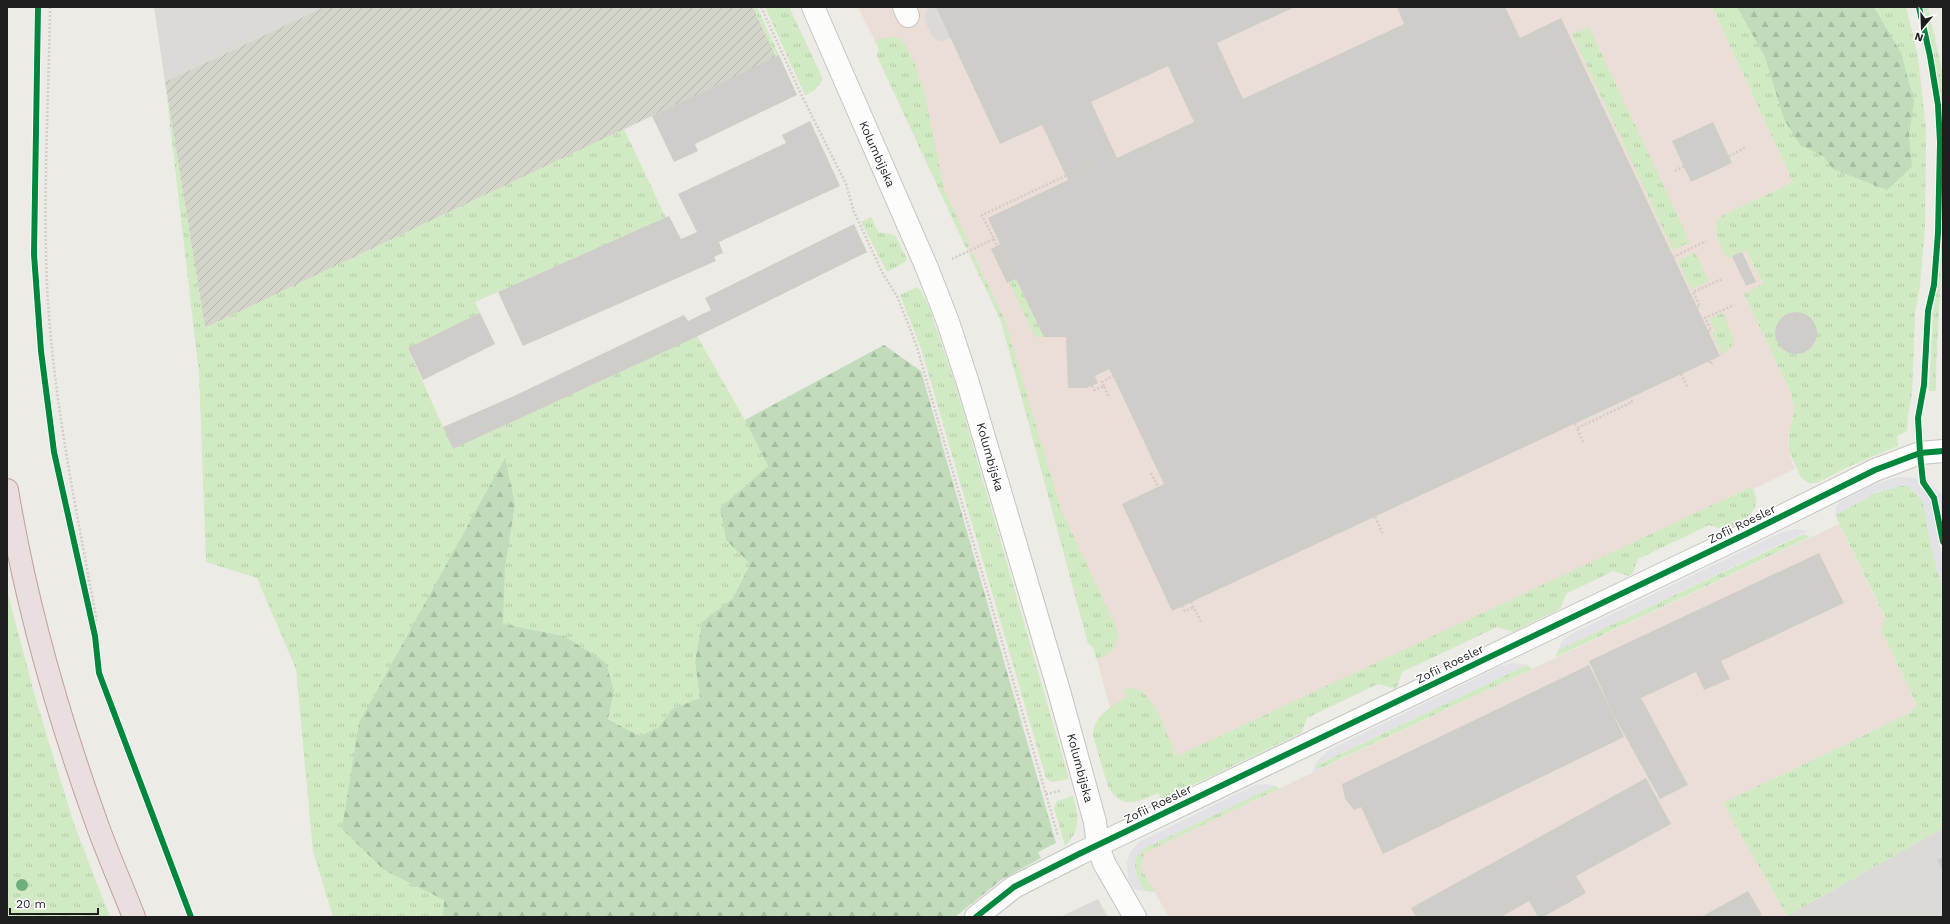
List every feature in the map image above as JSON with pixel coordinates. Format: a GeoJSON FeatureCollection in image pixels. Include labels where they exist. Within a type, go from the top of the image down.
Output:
{"type":"FeatureCollection","features":[{"type":"Feature","properties":{"kind":"highway"},"geometry":{"type":"LineString","coordinates":[[7,490],[21,565],[57,702],[98,826],[134,917]]}},
{"type":"Feature","properties":{"kind":"street","name":"Kolumbijska"},"geometry":{"type":"LineString","coordinates":[[813,7],[927,268],[948,322],[968,383],[1059,691],[1095,822],[1098,846],[1104,863],[1135,917]]}},
{"type":"Feature","properties":{"kind":"street","name":"Zofii Roesler"},"geometry":{"type":"LineString","coordinates":[[976,917],[1014,887],[1066,861],[1746,534],[1875,470],[1920,453],[1943,451]]}},
{"type":"Feature","properties":{"kind":"path"},"geometry":{"type":"LineString","coordinates":[[50,7],[46,254],[53,351],[66,451],[96,617],[95,636]]}},
{"type":"Feature","properties":{"kind":"path"},"geometry":{"type":"LineString","coordinates":[[761,7],[802,96],[846,184],[854,212],[883,274],[897,296],[916,344],[1066,861]]}},
{"type":"Feature","properties":{"kind":"path"},"geometry":{"type":"LineString","coordinates":[[1729,156],[1745,148]]}},
{"type":"Feature","properties":{"kind":"path"},"geometry":{"type":"LineString","coordinates":[[1011,268],[1008,270],[989,224],[982,214],[1091,164],[1093,169]]}},
{"type":"Feature","properties":{"kind":"path"},"geometry":{"type":"LineString","coordinates":[[1675,171],[1684,166]]}},
{"type":"Feature","properties":{"kind":"path"},"geometry":{"type":"LineString","coordinates":[[944,263],[994,239]]}},
{"type":"Feature","properties":{"kind":"path"},"geometry":{"type":"LineString","coordinates":[[1673,256],[1706,241]]}},
{"type":"Feature","properties":{"kind":"path"},"geometry":{"type":"LineString","coordinates":[[1697,307],[1700,306],[1693,292],[1722,279]]}},
{"type":"Feature","properties":{"kind":"path"},"geometry":{"type":"LineString","coordinates":[[1708,331],[1711,330],[1705,318],[1734,305]]}},
{"type":"Feature","properties":{"kind":"path"},"geometry":{"type":"LineString","coordinates":[[1709,361],[1710,364],[1714,362]]}},
{"type":"Feature","properties":{"kind":"path"},"geometry":{"type":"LineString","coordinates":[[1681,374],[1688,388]]}},
{"type":"Feature","properties":{"kind":"path"},"geometry":{"type":"LineString","coordinates":[[1109,398],[1102,382],[1113,376]]}},
{"type":"Feature","properties":{"kind":"path"},"geometry":{"type":"LineString","coordinates":[[1092,386],[1094,390],[1104,386]]}},
{"type":"Feature","properties":{"kind":"path"},"geometry":{"type":"LineString","coordinates":[[1577,428],[1632,402],[1630,398]]}},
{"type":"Feature","properties":{"kind":"path"},"geometry":{"type":"LineString","coordinates":[[1584,420],[1586,424]]}},
{"type":"Feature","properties":{"kind":"path"},"geometry":{"type":"LineString","coordinates":[[1574,424],[1583,442]]}},
{"type":"Feature","properties":{"kind":"path"},"geometry":{"type":"LineString","coordinates":[[1151,473],[1158,487]]}},
{"type":"Feature","properties":{"kind":"path"},"geometry":{"type":"LineString","coordinates":[[1375,517],[1383,534]]}},
{"type":"Feature","properties":{"kind":"path"},"geometry":{"type":"LineString","coordinates":[[78,559],[95,636]]}},
{"type":"Feature","properties":{"kind":"path"},"geometry":{"type":"LineString","coordinates":[[1191,602],[1201,622]]}},
{"type":"Feature","properties":{"kind":"path"},"geometry":{"type":"LineString","coordinates":[[1182,606],[1185,611],[1194,607]]}},
{"type":"Feature","properties":{"kind":"shaded area"},"geometry":{"type":"Polygon","coordinates":[[[154,7],[324,7],[165,82],[154,7]]]}},
{"type":"Feature","properties":{"kind":"shaded area"},"geometry":{"type":"Polygon","coordinates":[[[324,7],[753,7],[776,57],[205,328],[165,82],[324,7]]]}},
{"type":"Feature","properties":{"kind":"shaded area"},"geometry":{"type":"Polygon","coordinates":[[[858,7],[1712,7],[1793,182],[1723,215],[1715,227],[1727,258],[1746,250],[1763,285],[1744,294],[1791,393],[1794,411],[1788,443],[1790,456],[1795,469],[1147,779],[1108,716],[1110,708],[1102,678],[1094,649],[1088,643],[1001,321],[877,56],[879,49],[858,7]]]}},
{"type":"Feature","properties":{"kind":"shaded area"},"geometry":{"type":"Polygon","coordinates":[[[928,7],[1017,7],[941,42],[933,37],[928,28],[924,17],[928,7]]]}},
{"type":"Feature","properties":{"kind":"shaded area"},"geometry":{"type":"Polygon","coordinates":[[[1898,477],[1917,478],[1919,486],[1930,498],[1943,561],[1943,592],[1931,546],[1923,502],[1909,486],[1900,486],[1875,492],[1869,497],[1835,515],[1836,507],[1840,502],[1873,485],[1898,477]]]}},
{"type":"Feature","properties":{"kind":"shaded area"},"geometry":{"type":"Polygon","coordinates":[[[1928,482],[1943,496],[1943,514],[1941,514],[1937,493],[1928,482]]]}},
{"type":"Feature","properties":{"kind":"shaded area"},"geometry":{"type":"Polygon","coordinates":[[[1839,524],[1885,618],[1881,630],[1917,705],[1911,713],[1723,803],[1787,916],[1785,917],[1169,917],[1140,867],[1143,853],[1839,524]]]}},
{"type":"Feature","properties":{"kind":"shaded area"},"geometry":{"type":"Polygon","coordinates":[[[1795,529],[1808,531],[1558,650],[1563,640],[1573,633],[1782,532],[1795,529]]]}},
{"type":"Feature","properties":{"kind":"shaded area"},"geometry":{"type":"Polygon","coordinates":[[[1513,663],[1527,665],[1316,765],[1317,770],[1312,773],[1317,761],[1329,750],[1501,666],[1513,663]]]}},
{"type":"Feature","properties":{"kind":"shaded area"},"geometry":{"type":"Polygon","coordinates":[[[1267,784],[1274,786],[1143,849],[1136,858],[1135,869],[1137,877],[1145,891],[1134,889],[1128,879],[1127,862],[1131,851],[1139,842],[1255,785],[1267,784]]]}},
{"type":"Feature","properties":{"kind":"shaded area"},"geometry":{"type":"Polygon","coordinates":[[[1943,828],[1943,917],[1785,917],[1787,916],[1943,828]]]}},
{"type":"Feature","properties":{"kind":"shaded area"},"geometry":{"type":"Polygon","coordinates":[[[1098,899],[1108,917],[1060,917],[1098,899]]]}},
{"type":"Feature","properties":{"kind":"green space"},"geometry":{"type":"Polygon","coordinates":[[[753,7],[757,7],[779,55],[776,57],[753,7]]]}},
{"type":"Feature","properties":{"kind":"green space"},"geometry":{"type":"Polygon","coordinates":[[[765,7],[789,7],[823,79],[815,90],[805,95],[765,7]]]}},
{"type":"Feature","properties":{"kind":"green space"},"geometry":{"type":"Polygon","coordinates":[[[1712,7],[1906,7],[1918,56],[1926,130],[1925,227],[1920,287],[1915,313],[1912,394],[1907,431],[1897,436],[1898,446],[1848,467],[1817,483],[1809,483],[1801,478],[1789,451],[1789,435],[1794,411],[1791,393],[1744,294],[1763,284],[1746,250],[1727,259],[1719,242],[1716,230],[1716,225],[1723,215],[1793,182],[1712,7]],[[1793,312],[1785,316],[1779,322],[1776,330],[1776,337],[1783,349],[1791,353],[1800,354],[1813,346],[1816,340],[1816,328],[1810,319],[1800,313],[1793,312]]]}},
{"type":"Feature","properties":{"kind":"green space"},"geometry":{"type":"Polygon","coordinates":[[[1737,7],[1874,7],[1901,53],[1914,101],[1909,135],[1912,167],[1887,190],[1833,169],[1823,156],[1800,145],[1784,119],[1765,57],[1737,7]]]}},
{"type":"Feature","properties":{"kind":"green space"},"geometry":{"type":"Polygon","coordinates":[[[1923,7],[1928,7],[1943,75],[1943,124],[1935,60],[1923,7]]]}},
{"type":"Feature","properties":{"kind":"green space"},"geometry":{"type":"Polygon","coordinates":[[[1589,27],[1690,242],[1673,250],[1572,34],[1589,27]]]}},
{"type":"Feature","properties":{"kind":"green space"},"geometry":{"type":"Polygon","coordinates":[[[885,37],[896,37],[905,44],[917,69],[926,99],[944,189],[970,246],[966,248],[877,56],[879,49],[875,41],[885,37]]]}},
{"type":"Feature","properties":{"kind":"green space"},"geometry":{"type":"Polygon","coordinates":[[[165,82],[205,328],[624,129],[666,218],[475,302],[480,313],[408,349],[453,449],[697,336],[745,420],[768,466],[720,508],[726,540],[750,564],[733,598],[702,622],[695,662],[700,698],[672,709],[659,727],[639,736],[608,719],[614,691],[564,636],[503,624],[505,568],[515,505],[504,459],[384,870],[445,900],[443,917],[333,917],[313,851],[296,669],[257,578],[206,562],[199,373],[165,82]]]}},
{"type":"Feature","properties":{"kind":"green space"},"geometry":{"type":"Polygon","coordinates":[[[1943,214],[1936,391],[1929,391],[1933,312],[1938,286],[1943,214]]]}},
{"type":"Feature","properties":{"kind":"green space"},"geometry":{"type":"Polygon","coordinates":[[[871,217],[878,232],[895,235],[907,259],[905,262],[887,272],[861,222],[871,217]]]}},
{"type":"Feature","properties":{"kind":"green space"},"geometry":{"type":"Polygon","coordinates":[[[972,252],[1005,320],[1061,509],[1116,627],[1117,638],[1114,648],[1107,655],[1096,659],[1094,649],[1088,643],[1001,321],[969,254],[972,252]]]}},
{"type":"Feature","properties":{"kind":"green space"},"geometry":{"type":"Polygon","coordinates":[[[1695,252],[1709,281],[1691,289],[1678,261],[1695,252]]]}},
{"type":"Feature","properties":{"kind":"green space"},"geometry":{"type":"Polygon","coordinates":[[[1016,279],[1044,337],[1035,337],[1009,282],[1016,279]]]}},
{"type":"Feature","properties":{"kind":"green space"},"geometry":{"type":"Polygon","coordinates":[[[917,287],[920,289],[928,305],[955,383],[1069,779],[1051,782],[1046,778],[921,348],[900,295],[917,287]]]}},
{"type":"Feature","properties":{"kind":"green space"},"geometry":{"type":"Polygon","coordinates":[[[1723,313],[1734,340],[1731,348],[1722,355],[1712,333],[1715,331],[1709,319],[1723,313]]]}},
{"type":"Feature","properties":{"kind":"green space"},"geometry":{"type":"Polygon","coordinates":[[[884,345],[921,371],[1056,843],[1038,852],[1041,858],[1001,880],[955,917],[443,917],[444,900],[384,870],[342,829],[359,723],[505,458],[515,505],[505,568],[503,624],[564,636],[606,663],[614,691],[608,719],[639,736],[659,727],[672,709],[700,698],[695,662],[702,622],[733,598],[750,564],[726,540],[720,508],[768,466],[745,420],[884,345]]]}},
{"type":"Feature","properties":{"kind":"green space"},"geometry":{"type":"Polygon","coordinates":[[[1900,486],[1909,486],[1923,502],[1931,546],[1943,592],[1943,828],[1787,916],[1723,803],[1910,713],[1917,705],[1881,630],[1885,617],[1835,515],[1869,497],[1871,494],[1900,486]]]}},
{"type":"Feature","properties":{"kind":"green space"},"geometry":{"type":"Polygon","coordinates":[[[1751,487],[1755,495],[1755,508],[1745,519],[1732,527],[1725,530],[1709,525],[1638,559],[1632,574],[1629,576],[1613,571],[1566,594],[1560,609],[1513,632],[1497,627],[1402,672],[1395,689],[1378,684],[1307,718],[1301,733],[1162,800],[1158,793],[1137,801],[1124,802],[1113,794],[1108,786],[1093,736],[1094,729],[1096,723],[1104,712],[1127,697],[1123,689],[1134,689],[1143,693],[1151,701],[1158,712],[1177,756],[1751,487]]]}},
{"type":"Feature","properties":{"kind":"green space"},"geometry":{"type":"Polygon","coordinates":[[[1804,534],[1810,537],[1556,657],[1558,650],[1804,534]]]}},
{"type":"Feature","properties":{"kind":"green space"},"geometry":{"type":"Polygon","coordinates":[[[7,591],[36,700],[74,824],[110,917],[7,917],[7,591]]]}},
{"type":"Feature","properties":{"kind":"green space"},"geometry":{"type":"Polygon","coordinates":[[[1527,665],[1532,669],[1317,770],[1315,766],[1527,665]]]}},
{"type":"Feature","properties":{"kind":"green space"},"geometry":{"type":"Polygon","coordinates":[[[1274,786],[1280,788],[1144,853],[1140,867],[1155,892],[1145,891],[1135,870],[1136,859],[1138,854],[1143,849],[1274,786]]]}},
{"type":"Feature","properties":{"kind":"green space"},"geometry":{"type":"Polygon","coordinates":[[[1073,796],[1077,810],[1077,822],[1074,834],[1065,846],[1054,808],[1057,801],[1073,796]]]}},
{"type":"Feature","properties":{"kind":"building"},"geometry":{"type":"Polygon","coordinates":[[[936,7],[1295,7],[1217,43],[1243,99],[1404,24],[1397,7],[1505,7],[1520,38],[1561,18],[1720,356],[1172,611],[1122,504],[1164,484],[1113,376],[1109,369],[1095,376],[1098,383],[1087,388],[1068,388],[1066,337],[1044,337],[1016,279],[1007,283],[991,249],[1000,244],[988,218],[1068,180],[1042,125],[1000,144],[936,7]],[[1168,66],[1091,102],[1117,158],[1194,122],[1168,66]]]}},
{"type":"Feature","properties":{"kind":"building"},"geometry":{"type":"Polygon","coordinates":[[[779,55],[797,95],[695,144],[698,151],[674,162],[652,116],[779,55]]]}},
{"type":"Feature","properties":{"kind":"building"},"geometry":{"type":"Polygon","coordinates":[[[810,121],[840,186],[719,242],[723,253],[714,257],[716,261],[523,346],[498,292],[669,216],[681,239],[697,232],[678,194],[786,143],[782,135],[810,121]]]}},
{"type":"Feature","properties":{"kind":"building"},"geometry":{"type":"Polygon","coordinates":[[[1713,122],[1732,163],[1691,182],[1672,141],[1713,122]]]}},
{"type":"Feature","properties":{"kind":"building"},"geometry":{"type":"Polygon","coordinates":[[[854,224],[867,252],[696,337],[453,449],[443,427],[516,395],[684,315],[688,321],[711,310],[705,298],[854,224]]]}},
{"type":"Feature","properties":{"kind":"building"},"geometry":{"type":"Polygon","coordinates":[[[1742,252],[1756,282],[1746,286],[1732,256],[1742,252]]]}},
{"type":"Feature","properties":{"kind":"building"},"geometry":{"type":"Polygon","coordinates":[[[1796,312],[1811,318],[1817,333],[1811,348],[1796,354],[1781,348],[1775,333],[1781,318],[1796,312]]]}},
{"type":"Feature","properties":{"kind":"building"},"geometry":{"type":"Polygon","coordinates":[[[480,313],[495,344],[423,380],[408,348],[480,313]]]}},
{"type":"Feature","properties":{"kind":"building"},"geometry":{"type":"Polygon","coordinates":[[[1819,553],[1844,603],[1721,661],[1730,679],[1704,690],[1696,672],[1641,698],[1688,785],[1660,799],[1612,712],[1589,661],[1819,553]]]}},
{"type":"Feature","properties":{"kind":"building"},"geometry":{"type":"Polygon","coordinates":[[[1589,665],[1624,737],[1383,854],[1361,807],[1354,810],[1345,799],[1342,784],[1589,665]]]}},
{"type":"Feature","properties":{"kind":"building"},"geometry":{"type":"Polygon","coordinates":[[[1646,778],[1671,824],[1576,876],[1586,893],[1543,917],[1538,917],[1529,901],[1501,917],[1416,917],[1411,908],[1646,778]]]}},
{"type":"Feature","properties":{"kind":"building"},"geometry":{"type":"Polygon","coordinates":[[[1943,857],[1943,872],[1937,860],[1943,857]]]}},
{"type":"Feature","properties":{"kind":"building"},"geometry":{"type":"Polygon","coordinates":[[[1748,891],[1762,915],[1757,917],[1701,917],[1748,891]]]}},
{"type":"Feature","properties":{"kind":"cycle path"},"geometry":{"type":"LineString","coordinates":[[38,7],[34,254],[41,351],[54,452],[95,636],[99,673],[191,917]]}},
{"type":"Feature","properties":{"kind":"cycle path"},"geometry":{"type":"LineString","coordinates":[[1919,7],[1930,56],[1938,105],[1940,142],[1938,233],[1934,285],[1928,311],[1924,385],[1918,418],[1923,482],[1934,498],[1943,542]]}},
{"type":"Feature","properties":{"kind":"cycle path"},"geometry":{"type":"LineString","coordinates":[[976,917],[1014,887],[1079,854],[1746,534],[1875,470],[1920,453],[1943,451]]}}]}
